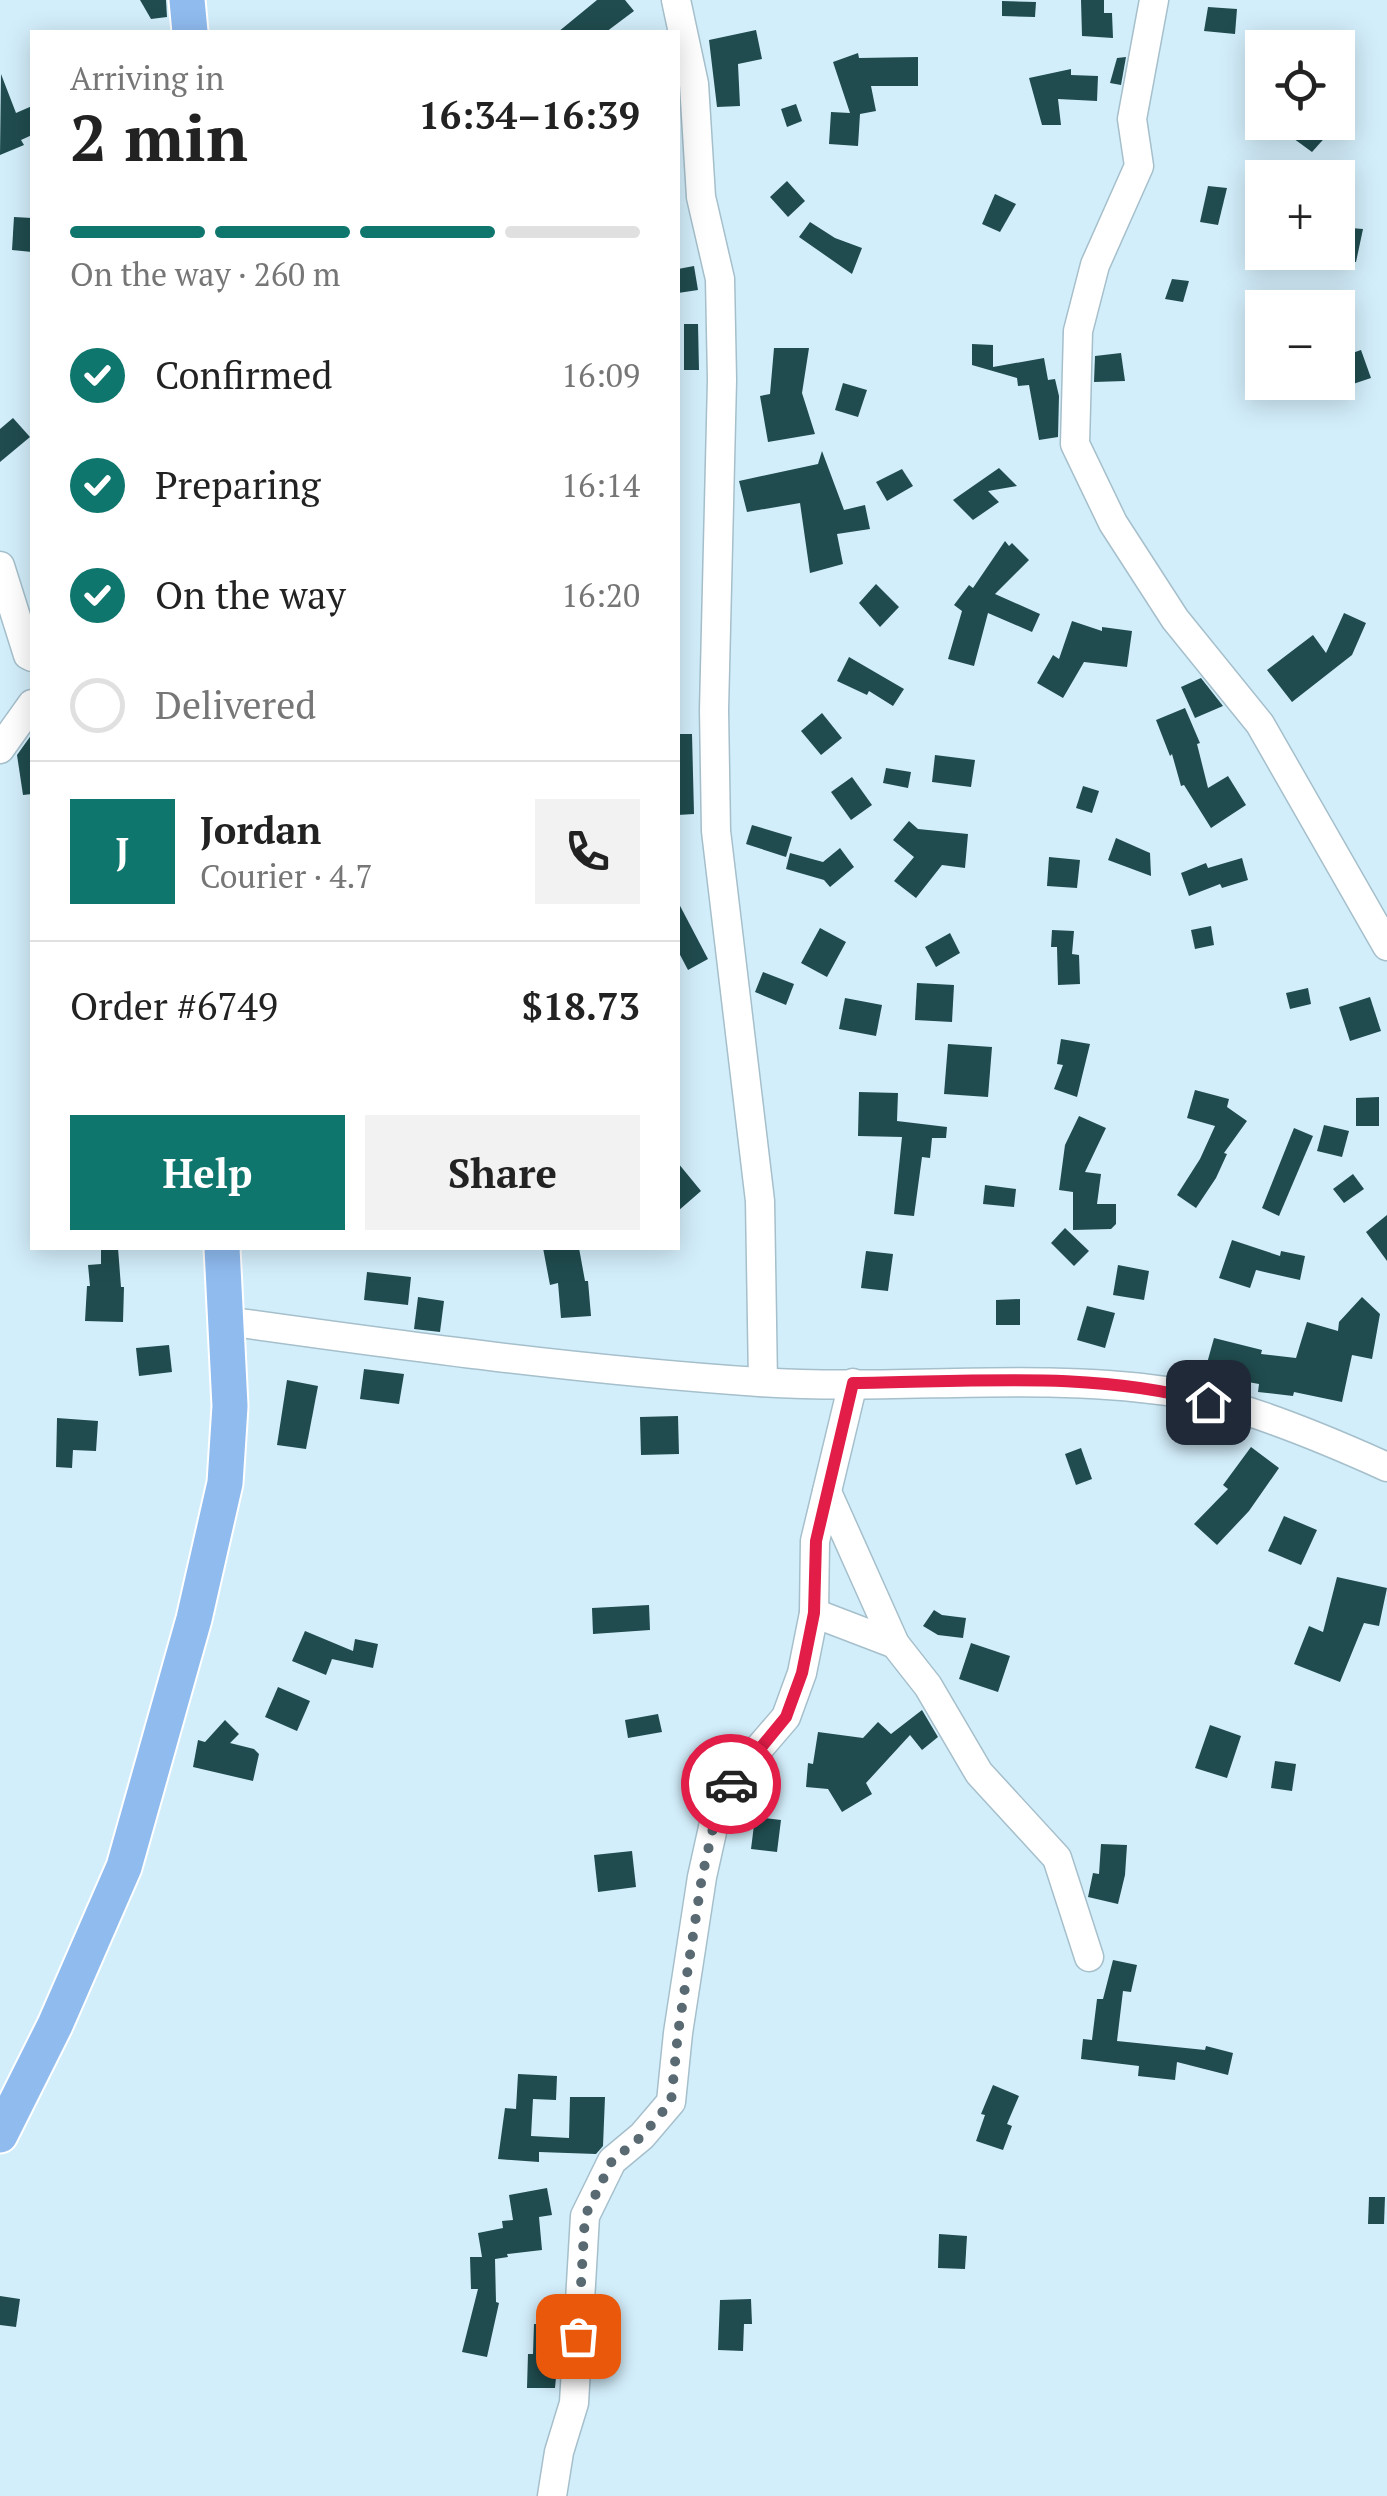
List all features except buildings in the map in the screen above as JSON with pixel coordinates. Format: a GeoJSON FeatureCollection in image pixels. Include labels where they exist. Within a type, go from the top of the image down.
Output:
{"type":"FeatureCollection","features":[{"type":"Feature","properties":{"kind":"main road"},"geometry":{"type":"LineString","coordinates":[[187,0],[190,30]]}},
{"type":"Feature","properties":{"kind":"main road"},"geometry":{"type":"LineString","coordinates":[[0,2135],[55,2024],[124,1867],[194,1619],[225,1483],[230,1406],[222,1250]]}},
{"type":"Feature","properties":{"kind":"street"},"geometry":{"type":"LineString","coordinates":[[676,0],[694,84],[702,198],[720,278],[716,831],[760,1201],[763,1382]]}},
{"type":"Feature","properties":{"kind":"street"},"geometry":{"type":"LineString","coordinates":[[1154,0],[1132,120],[1139,166],[1095,265],[1078,332],[1076,444],[1113,523],[1175,619],[1260,724],[1387,946]]}},
{"type":"Feature","properties":{"kind":"street"},"geometry":{"type":"LineString","coordinates":[[0,566],[30,656]]}},
{"type":"Feature","properties":{"kind":"street"},"geometry":{"type":"LineString","coordinates":[[0,749],[30,707]]}},
{"type":"Feature","properties":{"kind":"street"},"geometry":{"type":"LineString","coordinates":[[226,1321],[529,1363],[763,1382],[1079,1382],[1171,1391],[1244,1412],[1387,1467]]}},
{"type":"Feature","properties":{"kind":"street"},"geometry":{"type":"LineString","coordinates":[[552,2496],[559,2452],[574,2404],[585,2216],[612,2161],[642,2136],[671,2102],[702,1877],[718,1806],[737,1774],[786,1717],[802,1673],[814,1613],[816,1541],[853,1383]]}},
{"type":"Feature","properties":{"kind":"street"},"geometry":{"type":"LineString","coordinates":[[827,1492],[895,1644],[928,1686],[980,1773],[1057,1858],[1088,1957]]}},
{"type":"Feature","properties":{"kind":"street"},"geometry":{"type":"LineString","coordinates":[[814,1613],[895,1644]]}},
{"type":"Feature","properties":{"kind":"way so far"},"geometry":{"type":"LineString","coordinates":[[578,2336],[585,2216],[612,2161],[642,2136],[671,2102],[702,1877],[718,1806],[731,1784]]}},
{"type":"Feature","properties":{"kind":"route"},"geometry":{"type":"LineString","coordinates":[[731,1784],[786,1717],[802,1673],[814,1613],[816,1541],[853,1383],[1079,1382],[1171,1391],[1208,1402]]}}]}
